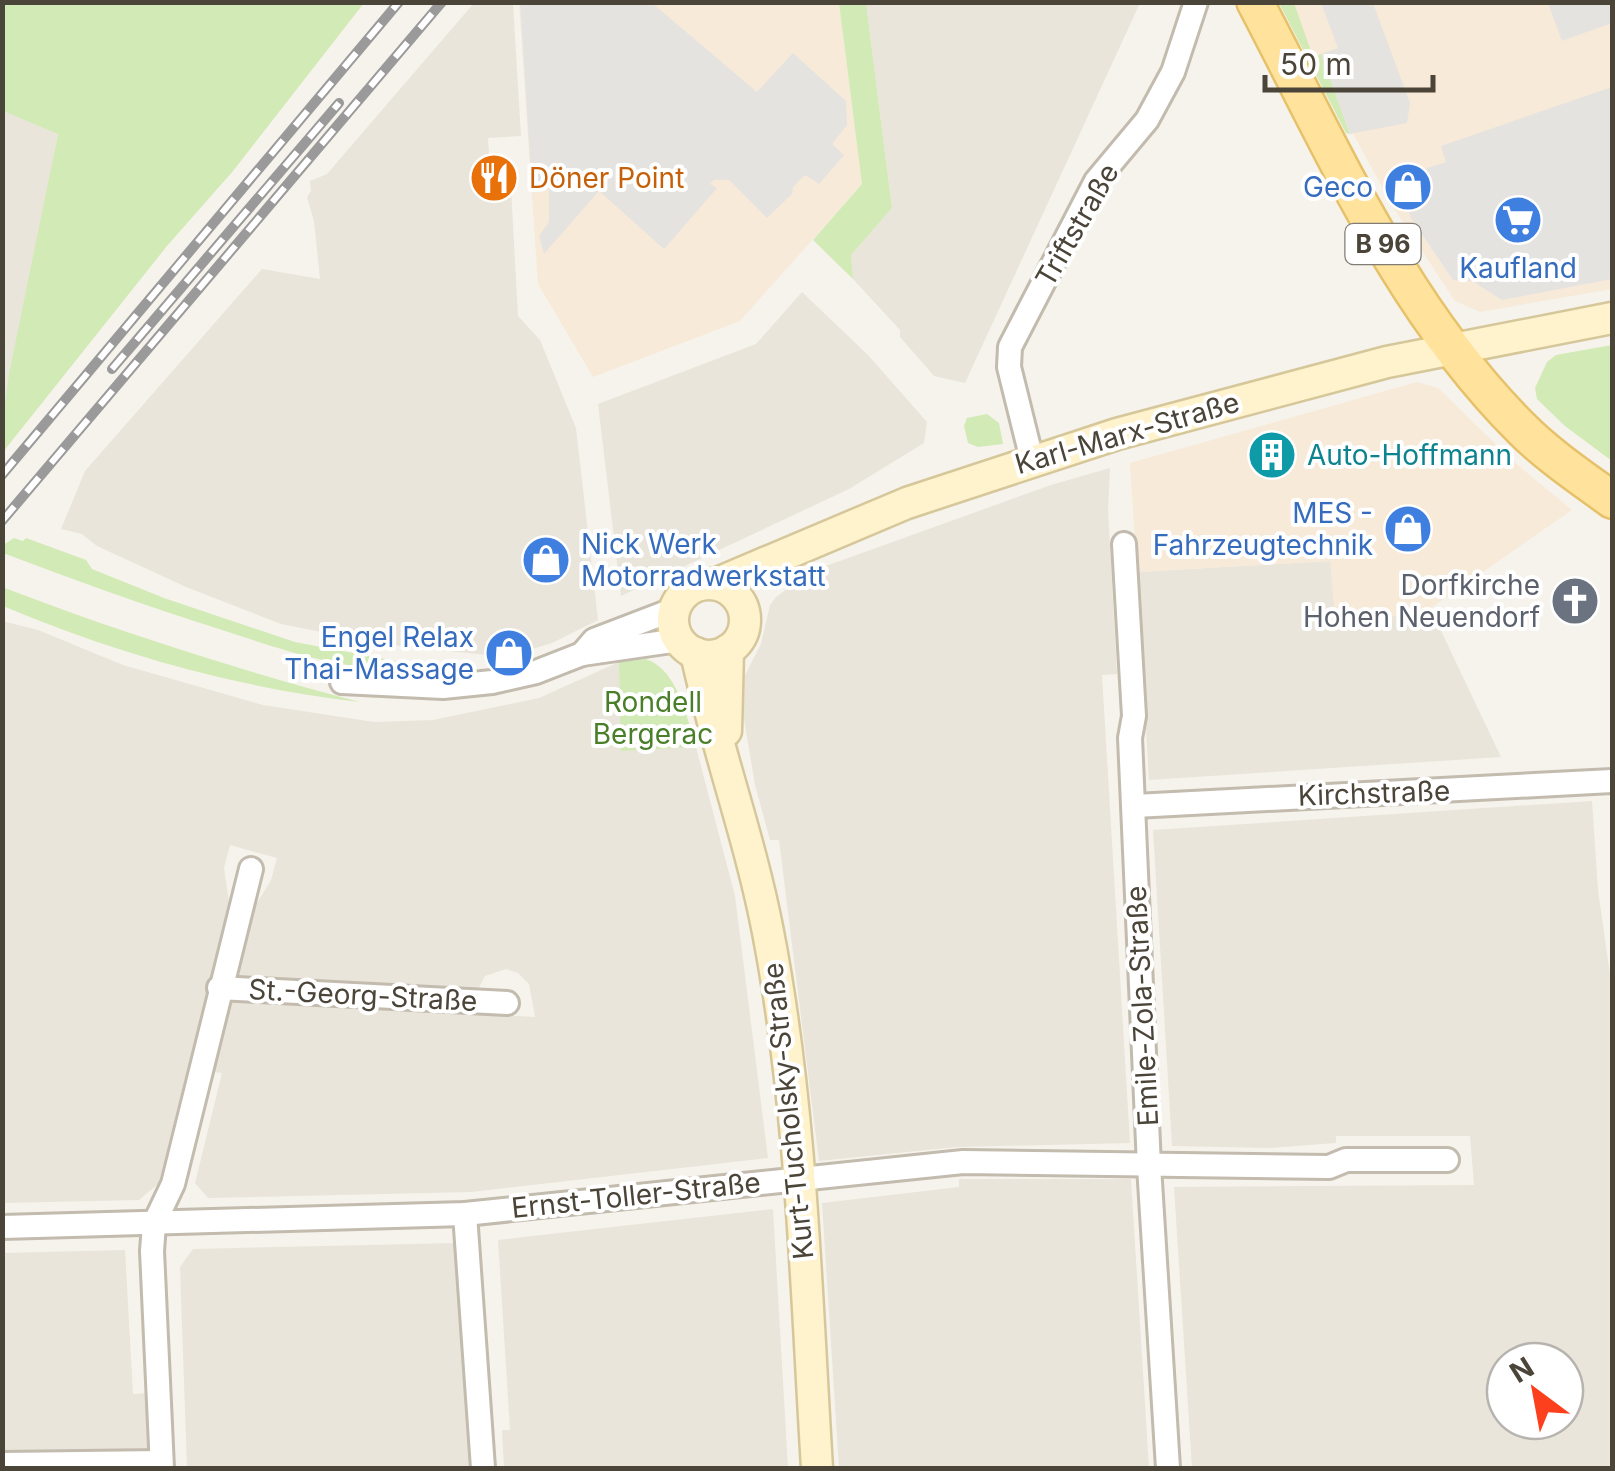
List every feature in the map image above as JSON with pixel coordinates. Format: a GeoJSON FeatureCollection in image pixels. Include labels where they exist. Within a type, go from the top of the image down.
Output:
{"type":"FeatureCollection","features":[{"type":"Feature","properties":{"kind":"main road","name":"B 96"},"geometry":{"type":"LineString","coordinates":[[1256,2],[1394,262],[1452,348],[1525,432],[1612,500]]}},
{"type":"Feature","properties":{"kind":"main road","name":"Karl-Marx-Straße"},"geometry":{"type":"LineString","coordinates":[[675,609],[679,600],[695,587],[715,584],[907,502],[1032,460],[1332,375],[1612,318]]}},
{"type":"Feature","properties":{"kind":"main road","name":"Karl-Marx-Straße"},"geometry":{"type":"LineString","coordinates":[[688,646],[707,656],[728,650],[743,632],[743,608],[810,544]]}},
{"type":"Feature","properties":{"kind":"main road"},"geometry":{"type":"LineString","coordinates":[[715,584],[737,597],[743,608]]}},
{"type":"Feature","properties":{"kind":"main road"},"geometry":{"type":"LineString","coordinates":[[675,609],[673,620],[688,646]]}},
{"type":"Feature","properties":{"kind":"main road","name":"Kurt-Tucholsky-Straße"},"geometry":{"type":"LineString","coordinates":[[688,646],[725,759],[771,947],[790,1087],[817,1468]]}},
{"type":"Feature","properties":{"kind":"main road","name":"Kurt-Tucholsky-Straße"},"geometry":{"type":"LineString","coordinates":[[725,759],[728,650]]}},
{"type":"Feature","properties":{"kind":"street","name":"Triftstraße"},"geometry":{"type":"LineString","coordinates":[[1032,460],[1009,367],[1010,348],[1096,180],[1148,120],[1173,72],[1196,2]]}},
{"type":"Feature","properties":{"kind":"street","name":"Emile-Zola-Straße"},"geometry":{"type":"LineString","coordinates":[[1124,544],[1150,1166],[1168,1468]]}},
{"type":"Feature","properties":{"kind":"street","name":"Karl-Marx-Straße"},"geometry":{"type":"LineString","coordinates":[[582,654],[594,640],[675,609]]}},
{"type":"Feature","properties":{"kind":"street","name":"Karl-Marx-Straße"},"geometry":{"type":"LineString","coordinates":[[342,682],[443,688],[536,672],[582,654],[688,646]]}},
{"type":"Feature","properties":{"kind":"street","name":"Kirchstraße"},"geometry":{"type":"LineString","coordinates":[[1135,806],[1612,780]]}},
{"type":"Feature","properties":{"kind":"street","name":"St.-Georg-Straße"},"geometry":{"type":"LineString","coordinates":[[161,1465],[154,1224],[172,1184],[251,868]]}},
{"type":"Feature","properties":{"kind":"street","name":"St.-Georg-Straße"},"geometry":{"type":"LineString","coordinates":[[219,988],[506,1003]]}},
{"type":"Feature","properties":{"kind":"street","name":"Ernst-Toller-Straße"},"geometry":{"type":"LineString","coordinates":[[2,1227],[465,1214],[963,1162],[1329,1167],[1346,1160],[1447,1160]]}},
{"type":"Feature","properties":{"kind":"street"},"geometry":{"type":"LineString","coordinates":[[465,1214],[483,1468]]}},
{"type":"Feature","properties":{"kind":"street"},"geometry":{"type":"LineString","coordinates":[[2,1464],[161,1465]]}},
{"type":"Feature","properties":{"kind":"shaded area"},"geometry":{"type":"Polygon","coordinates":[[[474,3],[513,3],[521,136],[488,138],[490,170],[510,170],[518,316],[540,340],[576,428],[598,620],[552,643],[506,657],[382,644],[281,624],[186,587],[97,546],[82,534],[61,529],[85,471],[262,269],[320,279],[314,221],[307,197],[310,181],[327,174],[474,3]]]}},
{"type":"Feature","properties":{"kind":"shaded area"},"geometry":{"type":"Polygon","coordinates":[[[519,3],[839,3],[862,184],[740,321],[593,377],[538,284],[519,3]]]}},
{"type":"Feature","properties":{"kind":"shaded area"},"geometry":{"type":"Polygon","coordinates":[[[520,3],[652,3],[757,92],[793,53],[846,101],[847,125],[832,144],[844,155],[819,184],[805,175],[767,218],[729,180],[714,180],[710,184],[717,188],[664,249],[599,191],[544,254],[539,236],[549,222],[549,189],[532,190],[520,3]]]}},
{"type":"Feature","properties":{"kind":"shaded area"},"geometry":{"type":"Polygon","coordinates":[[[866,3],[1140,3],[965,383],[934,376],[900,337],[900,330],[853,279],[851,255],[892,208],[866,3]]]}},
{"type":"Feature","properties":{"kind":"shaded area"},"geometry":{"type":"Polygon","coordinates":[[[1281,3],[1612,3],[1612,289],[1480,312],[1455,301],[1395,210],[1281,3]]]}},
{"type":"Feature","properties":{"kind":"shaded area"},"geometry":{"type":"Polygon","coordinates":[[[1321,3],[1373,3],[1410,103],[1407,123],[1350,134],[1321,54],[1338,48],[1321,3]]]}},
{"type":"Feature","properties":{"kind":"shaded area"},"geometry":{"type":"Polygon","coordinates":[[[1548,3],[1612,3],[1612,23],[1562,41],[1548,3]]]}},
{"type":"Feature","properties":{"kind":"shaded area"},"geometry":{"type":"Polygon","coordinates":[[[1612,87],[1612,279],[1502,300],[1472,281],[1453,280],[1407,207],[1427,199],[1418,171],[1446,162],[1441,146],[1612,87]]]}},
{"type":"Feature","properties":{"kind":"shaded area"},"geometry":{"type":"Polygon","coordinates":[[[3,111],[58,133],[3,421],[3,111]]]}},
{"type":"Feature","properties":{"kind":"shaded area"},"geometry":{"type":"Polygon","coordinates":[[[802,292],[868,355],[927,422],[924,443],[849,489],[621,596],[598,404],[756,344],[802,292]]]}},
{"type":"Feature","properties":{"kind":"shaded area"},"geometry":{"type":"Polygon","coordinates":[[[1417,382],[1438,388],[1513,461],[1572,510],[1431,608],[1433,614],[1335,620],[1330,561],[1137,572],[1130,463],[1417,382]]]}},
{"type":"Feature","properties":{"kind":"shaded area"},"geometry":{"type":"Polygon","coordinates":[[[1110,468],[1108,510],[1117,674],[1102,675],[1130,1143],[957,1147],[819,1161],[779,840],[770,840],[755,785],[744,719],[743,679],[761,644],[770,605],[812,571],[1051,485],[1110,468]]]}},
{"type":"Feature","properties":{"kind":"shaded area"},"geometry":{"type":"Polygon","coordinates":[[[1331,561],[1336,619],[1433,614],[1501,757],[1149,780],[1137,572],[1331,561]]]}},
{"type":"Feature","properties":{"kind":"shaded area"},"geometry":{"type":"Polygon","coordinates":[[[2,621],[38,630],[123,665],[263,705],[374,722],[433,720],[539,698],[619,662],[622,750],[696,747],[735,896],[768,1158],[471,1192],[208,1198],[195,1183],[222,1073],[213,1072],[231,1001],[535,1017],[529,984],[518,973],[506,969],[485,976],[474,997],[235,984],[254,908],[271,880],[277,858],[230,845],[224,868],[229,902],[159,1183],[139,1200],[3,1203],[2,621]]]}},
{"type":"Feature","properties":{"kind":"shaded area"},"geometry":{"type":"Polygon","coordinates":[[[1592,801],[1598,890],[1612,989],[1612,1468],[1192,1468],[1174,1187],[1474,1185],[1470,1136],[1336,1136],[1336,1143],[1269,1148],[1172,1146],[1153,830],[1592,801]]]}},
{"type":"Feature","properties":{"kind":"shaded area"},"geometry":{"type":"Polygon","coordinates":[[[959,1179],[1131,1179],[1149,1468],[839,1468],[822,1203],[959,1187],[959,1179]]]}},
{"type":"Feature","properties":{"kind":"shaded area"},"geometry":{"type":"Polygon","coordinates":[[[773,1209],[788,1468],[504,1468],[502,1430],[510,1430],[498,1240],[773,1209]]]}},
{"type":"Feature","properties":{"kind":"shaded area"},"geometry":{"type":"Polygon","coordinates":[[[457,1243],[471,1468],[187,1468],[180,1267],[193,1249],[457,1243]]]}},
{"type":"Feature","properties":{"kind":"shaded area"},"geometry":{"type":"Polygon","coordinates":[[[125,1250],[133,1394],[149,1393],[151,1461],[3,1463],[2,1253],[125,1250]]]}},
{"type":"Feature","properties":{"kind":"green space"},"geometry":{"type":"Polygon","coordinates":[[[3,2],[364,3],[233,171],[167,246],[3,452],[9,374],[58,134],[3,111],[3,2]]]}},
{"type":"Feature","properties":{"kind":"green space"},"geometry":{"type":"Polygon","coordinates":[[[839,3],[866,3],[892,208],[851,255],[853,279],[813,240],[862,184],[839,3]]]}},
{"type":"Feature","properties":{"kind":"green space"},"geometry":{"type":"Polygon","coordinates":[[[1279,3],[1294,3],[1313,57],[1321,54],[1350,134],[1346,133],[1279,3]]]}},
{"type":"Feature","properties":{"kind":"green space"},"geometry":{"type":"Polygon","coordinates":[[[1612,345],[1612,461],[1565,426],[1537,399],[1535,388],[1547,362],[1556,355],[1612,345]]]}},
{"type":"Feature","properties":{"kind":"green space"},"geometry":{"type":"Polygon","coordinates":[[[987,414],[999,423],[1003,444],[978,447],[968,443],[964,426],[967,418],[987,414]]]}},
{"type":"Feature","properties":{"kind":"green space"},"geometry":{"type":"Polygon","coordinates":[[[14,538],[26,538],[86,560],[92,569],[164,598],[295,642],[427,667],[348,665],[269,645],[3,553],[3,545],[14,538]]]}},
{"type":"Feature","properties":{"kind":"green space"},"geometry":{"type":"Polygon","coordinates":[[[2,587],[180,649],[360,702],[269,688],[133,654],[3,606],[2,587]]]}},
{"type":"Feature","properties":{"kind":"green space","name":"Rondell Bergerac"},"geometry":{"type":"Polygon","coordinates":[[[646,659],[674,684],[696,747],[621,751],[619,662],[646,659]]]}},
{"type":"Feature","properties":{"kind":"railway"},"geometry":{"type":"LineString","coordinates":[[2,475],[399,2]]}},
{"type":"Feature","properties":{"kind":"railway"},"geometry":{"type":"LineString","coordinates":[[2,521],[442,2]]}},
{"type":"Feature","properties":{"kind":"railway"},"geometry":{"type":"LineString","coordinates":[[112,369],[339,103]]}},
{"type":"Feature","properties":{"kind":"place","name":"Döner Point"},"geometry":{"type":"Point","coordinates":[494,178]}},
{"type":"Feature","properties":{"kind":"place","name":"Geco"},"geometry":{"type":"Point","coordinates":[1408,187]}},
{"type":"Feature","properties":{"kind":"place","name":"Kaufland"},"geometry":{"type":"Point","coordinates":[1518,220]}},
{"type":"Feature","properties":{"kind":"place","name":"Auto-Hoffmann"},"geometry":{"type":"Point","coordinates":[1272,455]}},
{"type":"Feature","properties":{"kind":"place","name":"MES - Fahrzeugtechnik"},"geometry":{"type":"Point","coordinates":[1408,529]}},
{"type":"Feature","properties":{"kind":"place","name":"Nick Werk Motorradwerkstatt"},"geometry":{"type":"Point","coordinates":[546,560]}},
{"type":"Feature","properties":{"kind":"place","name":"Dorfkirche Hohen Neuendorf"},"geometry":{"type":"Point","coordinates":[1575,601]}},
{"type":"Feature","properties":{"kind":"place","name":"Engel Relax Thai-Massage"},"geometry":{"type":"Point","coordinates":[509,653]}}]}
